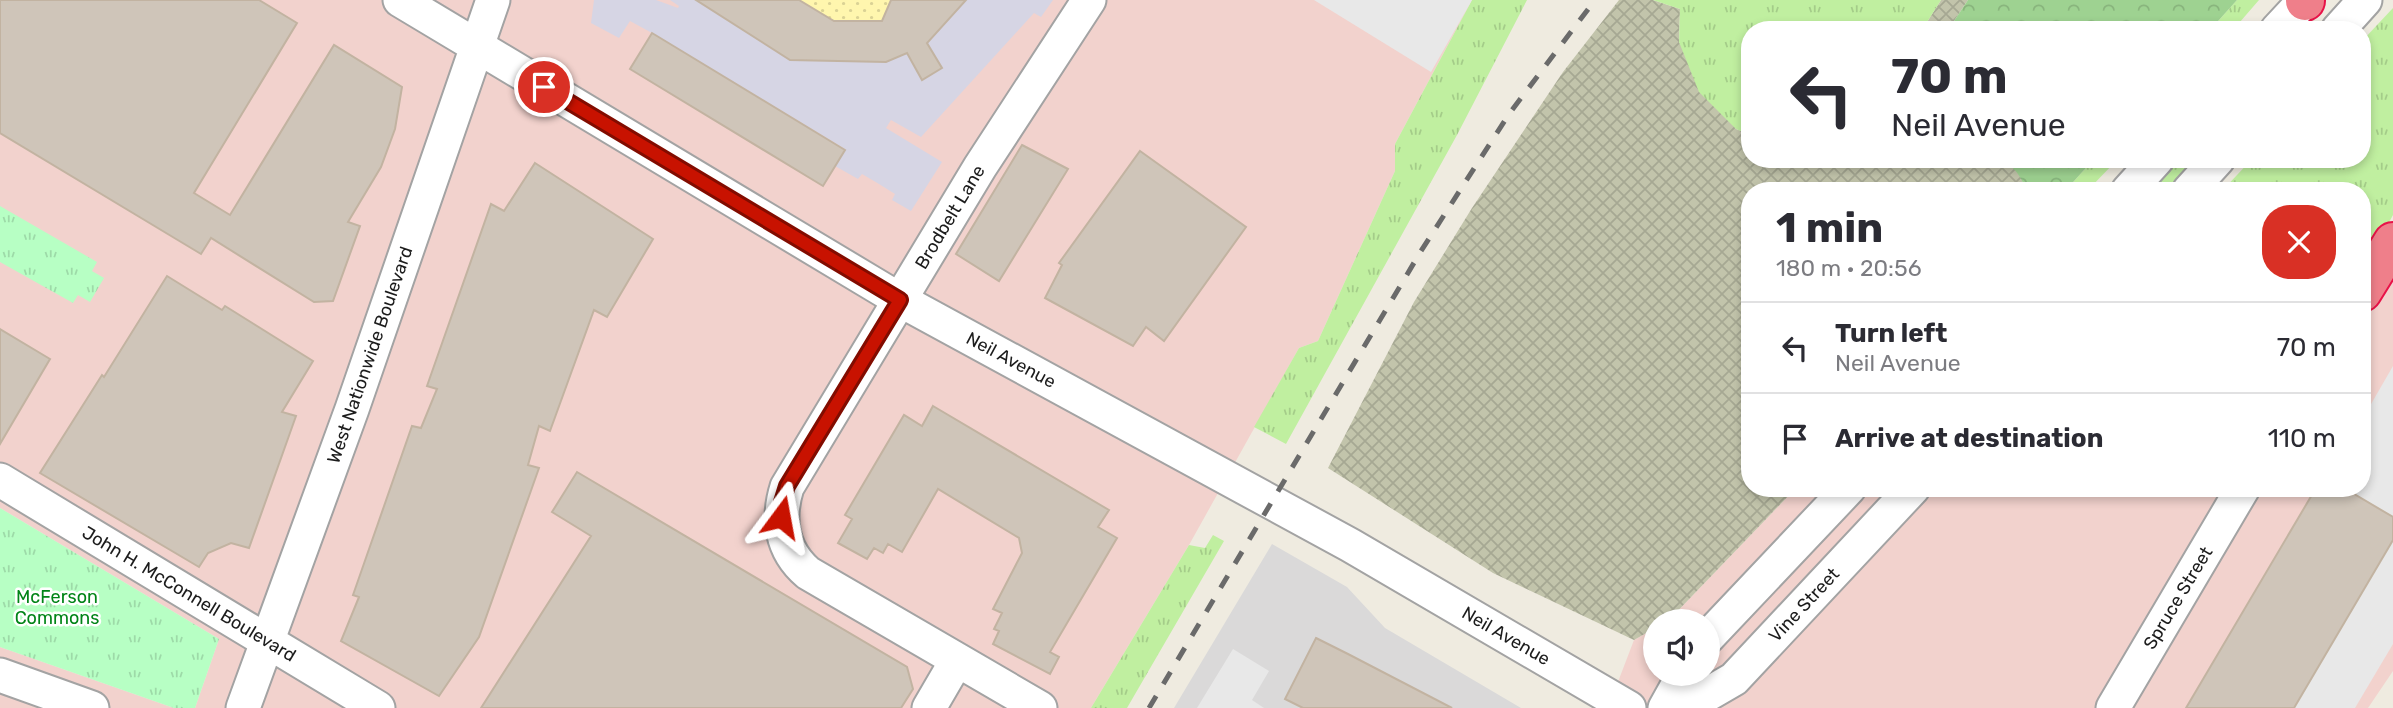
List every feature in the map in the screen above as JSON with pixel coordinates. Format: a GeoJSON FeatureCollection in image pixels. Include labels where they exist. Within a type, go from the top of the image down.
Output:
{"type":"FeatureCollection","features":[{"type":"Feature","properties":{"kind":"highway"},"geometry":{"type":"LineString","coordinates":[[2371,277],[2393,242]]}},
{"type":"Feature","properties":{"kind":"street","name":"Neil Avenue"},"geometry":{"type":"LineString","coordinates":[[400,0],[900,300],[1350,545],[1629,708]]}},
{"type":"Feature","properties":{"kind":"street","name":"West Nationwide Boulevard"},"geometry":{"type":"LineString","coordinates":[[243,708],[352,409],[493,0]]}},
{"type":"Feature","properties":{"kind":"street","name":"Brodbelt Lane"},"geometry":{"type":"LineString","coordinates":[[1040,708],[808,573],[796,561],[782,532],[782,502],[787,486],[980,167],[1089,0]]}},
{"type":"Feature","properties":{"kind":"street"},"geometry":{"type":"LineString","coordinates":[[2285,21],[2305,0]]}},
{"type":"Feature","properties":{"kind":"street"},"geometry":{"type":"LineString","coordinates":[[2346,21],[2365,0]]}},
{"type":"Feature","properties":{"kind":"street"},"geometry":{"type":"LineString","coordinates":[[2136,182],[2149,168]]}},
{"type":"Feature","properties":{"kind":"street"},"geometry":{"type":"LineString","coordinates":[[2197,182],[2210,168]]}},
{"type":"Feature","properties":{"kind":"street","name":"John H. McConnell Boulevard"},"geometry":{"type":"LineString","coordinates":[[0,480],[379,708]]}},
{"type":"Feature","properties":{"kind":"street"},"geometry":{"type":"LineString","coordinates":[[1720,624],[1840,497]]}},
{"type":"Feature","properties":{"kind":"street","name":"Vine Street"},"geometry":{"type":"LineString","coordinates":[[1684,708],[1734,679],[1905,497]]}},
{"type":"Feature","properties":{"kind":"street","name":"Spruce Street"},"geometry":{"type":"LineString","coordinates":[[2113,708],[2238,497]]}},
{"type":"Feature","properties":{"kind":"street"},"geometry":{"type":"LineString","coordinates":[[929,708],[957,660]]}},
{"type":"Feature","properties":{"kind":"street"},"geometry":{"type":"LineString","coordinates":[[0,675],[92,708]]}},
{"type":"Feature","properties":{"kind":"street"},"geometry":{"type":"LineString","coordinates":[[1665,708],[1677,686]]}},
{"type":"Feature","properties":{"kind":"shaded area"},"geometry":{"type":"Polygon","coordinates":[[[0,0],[1472,0],[1395,144],[1395,171],[1318,341],[1299,348],[1189,545],[1091,708],[195,708],[219,639],[0,508],[0,0]]]}},
{"type":"Feature","properties":{"kind":"shaded area"},"geometry":{"type":"Polygon","coordinates":[[[594,0],[656,0],[678,8],[679,6],[670,0],[696,0],[790,60],[886,62],[926,44],[966,0],[1053,0],[1041,17],[1034,13],[921,137],[891,120],[886,128],[942,162],[911,211],[892,200],[895,194],[879,184],[862,174],[858,179],[835,166],[845,149],[652,33],[630,21],[619,38],[591,23],[594,0]]]}},
{"type":"Feature","properties":{"kind":"shaded area"},"geometry":{"type":"Polygon","coordinates":[[[1314,0],[1472,0],[1431,72],[1314,0]]]}},
{"type":"Feature","properties":{"kind":"shaded area"},"geometry":{"type":"Polygon","coordinates":[[[1619,0],[1653,0],[1680,9],[1679,42],[1736,129],[1741,131],[1741,168],[2014,168],[2023,182],[1741,182],[1741,497],[1787,497],[1680,609],[1643,609],[1643,635],[1634,640],[1493,573],[1328,468],[1414,302],[1472,208],[1563,72],[1619,0]]]}},
{"type":"Feature","properties":{"kind":"shaded area"},"geometry":{"type":"Polygon","coordinates":[[[1941,0],[1968,0],[1954,21],[1928,21],[1941,0]]]}},
{"type":"Feature","properties":{"kind":"shaded area"},"geometry":{"type":"Polygon","coordinates":[[[2393,273],[2393,671],[2368,708],[1608,708],[1634,640],[1643,635],[1643,686],[1720,686],[1720,609],[1680,609],[1787,497],[2371,497],[2371,311],[2393,273]]]}},
{"type":"Feature","properties":{"kind":"shaded area"},"geometry":{"type":"Polygon","coordinates":[[[2393,366],[2393,517],[2359,497],[2371,497],[2371,404],[2393,366]]]}},
{"type":"Feature","properties":{"kind":"shaded area"},"geometry":{"type":"Polygon","coordinates":[[[2393,540],[2393,644],[2355,708],[2294,708],[2393,540]]]}},
{"type":"Feature","properties":{"kind":"shaded area"},"geometry":{"type":"Polygon","coordinates":[[[1272,544],[1347,587],[1385,628],[1521,708],[1174,708],[1272,544]]]}},
{"type":"Feature","properties":{"kind":"shaded area"},"geometry":{"type":"Polygon","coordinates":[[[0,647],[174,708],[0,708],[0,647]]]}},
{"type":"Feature","properties":{"kind":"shaded area"},"geometry":{"type":"Polygon","coordinates":[[[1233,649],[1269,671],[1252,700],[1264,708],[1197,708],[1233,649]]]}},
{"type":"Feature","properties":{"kind":"green space"},"geometry":{"type":"Polygon","coordinates":[[[1472,0],[1527,0],[1457,135],[1286,444],[1254,427],[1299,348],[1318,341],[1395,171],[1395,144],[1472,0]]]}},
{"type":"Feature","properties":{"kind":"green space"},"geometry":{"type":"Polygon","coordinates":[[[1653,0],[1941,0],[1928,21],[1741,21],[1741,131],[1699,92],[1679,42],[1680,9],[1653,0]]]}},
{"type":"Feature","properties":{"kind":"green space"},"geometry":{"type":"Polygon","coordinates":[[[1968,0],[2237,0],[2218,21],[1954,21],[1968,0]]]}},
{"type":"Feature","properties":{"kind":"green space"},"geometry":{"type":"Polygon","coordinates":[[[2237,0],[2259,0],[2241,21],[2218,21],[2237,0]]]}},
{"type":"Feature","properties":{"kind":"green space"},"geometry":{"type":"Polygon","coordinates":[[[2393,8],[2393,215],[2371,255],[2371,182],[2230,182],[2244,168],[2371,168],[2371,31],[2393,8]]]}},
{"type":"Feature","properties":{"kind":"green space"},"geometry":{"type":"Polygon","coordinates":[[[2012,168],[2086,168],[2073,182],[2022,182],[2012,168]]]}},
{"type":"Feature","properties":{"kind":"green space"},"geometry":{"type":"Polygon","coordinates":[[[2086,168],[2109,168],[2096,182],[2073,182],[2086,168]]]}},
{"type":"Feature","properties":{"kind":"green space"},"geometry":{"type":"Polygon","coordinates":[[[2170,168],[2189,168],[2176,182],[2157,182],[2170,168]]]}},
{"type":"Feature","properties":{"kind":"green space"},"geometry":{"type":"Polygon","coordinates":[[[0,206],[97,262],[92,271],[104,278],[90,302],[78,295],[73,303],[0,262],[0,206]]]}},
{"type":"Feature","properties":{"kind":"green space","name":"McFerson Commons"},"geometry":{"type":"Polygon","coordinates":[[[0,508],[219,639],[195,708],[174,708],[0,647],[0,508]]]}},
{"type":"Feature","properties":{"kind":"green space"},"geometry":{"type":"Polygon","coordinates":[[[1213,535],[1224,541],[1127,708],[1091,708],[1189,545],[1205,548],[1213,535]]]}},
{"type":"Feature","properties":{"kind":"sand"},"geometry":{"type":"Polygon","coordinates":[[[799,0],[891,0],[882,21],[834,21],[799,0]]]}},
{"type":"Feature","properties":{"kind":"building"},"geometry":{"type":"Polygon","coordinates":[[[0,0],[259,0],[297,23],[194,193],[230,215],[334,45],[402,87],[395,129],[381,167],[348,222],[360,226],[333,301],[314,302],[211,238],[201,254],[0,133],[0,0]]]}},
{"type":"Feature","properties":{"kind":"building"},"geometry":{"type":"Polygon","coordinates":[[[696,0],[799,0],[834,21],[882,21],[891,0],[966,0],[927,43],[942,68],[922,80],[907,53],[886,62],[790,60],[696,0]]]}},
{"type":"Feature","properties":{"kind":"building"},"geometry":{"type":"Polygon","coordinates":[[[652,33],[845,150],[823,186],[630,69],[652,33]]]}},
{"type":"Feature","properties":{"kind":"building"},"geometry":{"type":"Polygon","coordinates":[[[1022,145],[1068,169],[999,281],[956,254],[1022,145]]]}},
{"type":"Feature","properties":{"kind":"building"},"geometry":{"type":"Polygon","coordinates":[[[1140,151],[1246,227],[1164,341],[1146,327],[1133,346],[1045,298],[1062,265],[1059,263],[1140,151]]]}},
{"type":"Feature","properties":{"kind":"building"},"geometry":{"type":"Polygon","coordinates":[[[535,163],[653,239],[607,317],[594,310],[550,431],[539,426],[528,465],[539,468],[479,637],[439,696],[341,641],[359,597],[353,595],[412,426],[421,428],[437,389],[427,386],[491,204],[504,211],[535,163]]]}},
{"type":"Feature","properties":{"kind":"building"},"geometry":{"type":"Polygon","coordinates":[[[167,276],[222,310],[225,306],[313,361],[282,412],[296,416],[249,548],[231,543],[208,553],[199,567],[40,473],[167,276]]]}},
{"type":"Feature","properties":{"kind":"building"},"geometry":{"type":"Polygon","coordinates":[[[0,329],[50,359],[0,444],[0,329]]]}},
{"type":"Feature","properties":{"kind":"building"},"geometry":{"type":"Polygon","coordinates":[[[933,406],[1109,510],[1098,527],[1117,538],[1050,652],[1059,657],[1050,674],[993,644],[999,631],[994,629],[1002,613],[993,609],[1022,553],[1019,538],[938,489],[902,552],[888,544],[883,553],[874,548],[867,559],[838,543],[852,519],[845,515],[904,415],[922,426],[933,406]]]}},
{"type":"Feature","properties":{"kind":"building"},"geometry":{"type":"Polygon","coordinates":[[[577,472],[907,667],[913,689],[901,708],[481,708],[591,536],[552,512],[577,472]]]}},
{"type":"Feature","properties":{"kind":"building"},"geometry":{"type":"Polygon","coordinates":[[[2311,497],[2359,497],[2393,517],[2393,540],[2294,708],[2186,708],[2311,497]]]}},
{"type":"Feature","properties":{"kind":"building"},"geometry":{"type":"Polygon","coordinates":[[[1316,638],[1452,708],[1303,708],[1285,699],[1316,638]]]}},
{"type":"Feature","properties":{"kind":"railway"},"geometry":{"type":"LineString","coordinates":[[1149,708],[1421,251],[1509,114],[1595,0]]}},
{"type":"Feature","properties":{"kind":"route"},"geometry":{"type":"LineString","coordinates":[[544,87],[900,300],[787,486],[781,517]]}}]}
